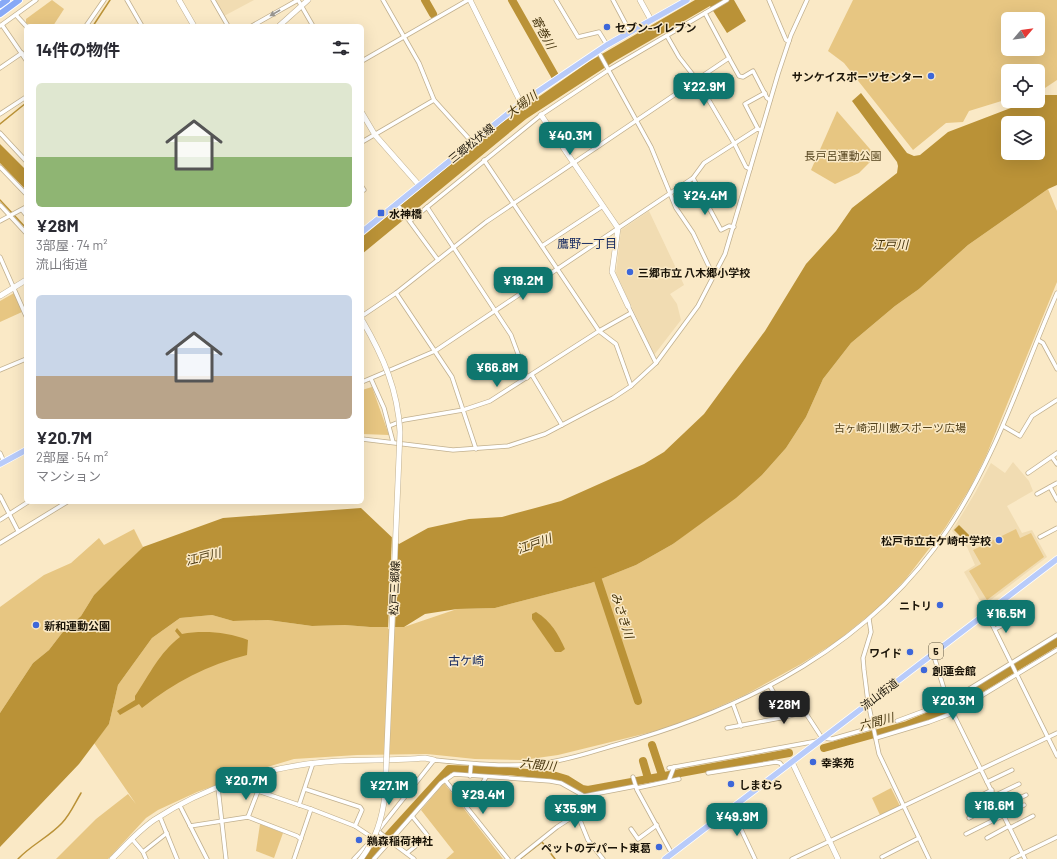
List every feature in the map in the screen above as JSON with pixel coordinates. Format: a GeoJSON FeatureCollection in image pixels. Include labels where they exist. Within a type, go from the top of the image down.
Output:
{"type":"FeatureCollection","features":[{"type":"Feature","properties":{"kind":"highway"},"geometry":{"type":"LineString","coordinates":[[0,4],[4,0]]}},
{"type":"Feature","properties":{"kind":"highway"},"geometry":{"type":"LineString","coordinates":[[0,4],[7,0]]}},
{"type":"Feature","properties":{"kind":"highway"},"geometry":{"type":"LineString","coordinates":[[0,13],[18,0]]}},
{"type":"Feature","properties":{"kind":"main road","name":"三郷松伏線"},"geometry":{"type":"LineString","coordinates":[[364,230],[398,205],[419,185],[521,103],[599,53],[607,45],[687,0]]}},
{"type":"Feature","properties":{"kind":"main road"},"geometry":{"type":"LineString","coordinates":[[2,463],[24,451]]}},
{"type":"Feature","properties":{"kind":"main road","name":"流山街道"},"geometry":{"type":"LineString","coordinates":[[665,859],[672,856],[731,808],[821,740],[868,702],[1057,560]]}},
{"type":"Feature","properties":{"kind":"street"},"geometry":{"type":"LineString","coordinates":[[24,56],[1,25],[36,0]]}},
{"type":"Feature","properties":{"kind":"street"},"geometry":{"type":"LineString","coordinates":[[87,24],[104,0]]}},
{"type":"Feature","properties":{"kind":"street"},"geometry":{"type":"LineString","coordinates":[[128,0],[141,24]]}},
{"type":"Feature","properties":{"kind":"street"},"geometry":{"type":"LineString","coordinates":[[179,0],[193,24]]}},
{"type":"Feature","properties":{"kind":"street"},"geometry":{"type":"LineString","coordinates":[[213,0],[227,24]]}},
{"type":"Feature","properties":{"kind":"street"},"geometry":{"type":"LineString","coordinates":[[256,24],[299,2],[308,0]]}},
{"type":"Feature","properties":{"kind":"street"},"geometry":{"type":"LineString","coordinates":[[383,0],[419,62],[434,100],[472,142]]}},
{"type":"Feature","properties":{"kind":"street"},"geometry":{"type":"LineString","coordinates":[[364,60],[469,0],[521,103]]}},
{"type":"Feature","properties":{"kind":"street"},"geometry":{"type":"LineString","coordinates":[[556,0],[578,37],[599,32],[607,45]]}},
{"type":"Feature","properties":{"kind":"street"},"geometry":{"type":"LineString","coordinates":[[613,0],[630,32]]}},
{"type":"Feature","properties":{"kind":"street"},"geometry":{"type":"LineString","coordinates":[[640,0],[651,20]]}},
{"type":"Feature","properties":{"kind":"street"},"geometry":{"type":"LineString","coordinates":[[409,220],[541,115],[607,69],[667,36],[727,0]]}},
{"type":"Feature","properties":{"kind":"street"},"geometry":{"type":"LineString","coordinates":[[769,0],[786,40],[789,41]]}},
{"type":"Feature","properties":{"kind":"street"},"geometry":{"type":"LineString","coordinates":[[364,439],[453,450],[508,446],[545,434],[613,398],[631,386],[656,363],[691,316],[715,275],[725,254],[750,169],[759,129],[789,41],[807,0]]}},
{"type":"Feature","properties":{"kind":"street"},"geometry":{"type":"LineString","coordinates":[[281,24],[299,2]]}},
{"type":"Feature","properties":{"kind":"street"},"geometry":{"type":"LineString","coordinates":[[299,2],[312,24]]}},
{"type":"Feature","properties":{"kind":"street"},"geometry":{"type":"LineString","coordinates":[[705,13],[739,76],[743,77],[753,72],[767,98],[770,100]]}},
{"type":"Feature","properties":{"kind":"street"},"geometry":{"type":"LineString","coordinates":[[16,15],[24,24]]}},
{"type":"Feature","properties":{"kind":"street"},"geometry":{"type":"LineString","coordinates":[[667,36],[679,57],[697,80],[734,143],[746,167],[750,169]]}},
{"type":"Feature","properties":{"kind":"street"},"geometry":{"type":"LineString","coordinates":[[0,68],[22,53]]}},
{"type":"Feature","properties":{"kind":"street"},"geometry":{"type":"LineString","coordinates":[[599,53],[651,147],[683,220],[693,233],[712,273],[715,275]]}},
{"type":"Feature","properties":{"kind":"street"},"geometry":{"type":"LineString","coordinates":[[364,315],[396,293],[486,222],[729,58]]}},
{"type":"Feature","properties":{"kind":"street"},"geometry":{"type":"LineString","coordinates":[[759,129],[745,104],[765,94]]}},
{"type":"Feature","properties":{"kind":"street"},"geometry":{"type":"LineString","coordinates":[[0,114],[24,98]]}},
{"type":"Feature","properties":{"kind":"street"},"geometry":{"type":"LineString","coordinates":[[364,141],[434,100]]}},
{"type":"Feature","properties":{"kind":"street"},"geometry":{"type":"LineString","coordinates":[[541,115],[618,228],[612,272],[656,363]]}},
{"type":"Feature","properties":{"kind":"street"},"geometry":{"type":"LineString","coordinates":[[364,117],[374,135],[419,185]]}},
{"type":"Feature","properties":{"kind":"street"},"geometry":{"type":"LineString","coordinates":[[364,381],[435,352],[495,310],[693,178],[704,163],[734,143],[759,129]]}},
{"type":"Feature","properties":{"kind":"street"},"geometry":{"type":"LineString","coordinates":[[0,133],[24,156]]}},
{"type":"Feature","properties":{"kind":"street"},"geometry":{"type":"LineString","coordinates":[[484,160],[512,204],[599,331],[616,344],[631,386]]}},
{"type":"Feature","properties":{"kind":"street"},"geometry":{"type":"LineString","coordinates":[[0,167],[24,192]]}},
{"type":"Feature","properties":{"kind":"street"},"geometry":{"type":"LineString","coordinates":[[693,178],[721,230],[729,226],[734,227]]}},
{"type":"Feature","properties":{"kind":"street"},"geometry":{"type":"LineString","coordinates":[[0,205],[24,231]]}},
{"type":"Feature","properties":{"kind":"street"},"geometry":{"type":"LineString","coordinates":[[398,205],[438,260]]}},
{"type":"Feature","properties":{"kind":"street"},"geometry":{"type":"LineString","coordinates":[[542,246],[603,206]]}},
{"type":"Feature","properties":{"kind":"street"},"geometry":{"type":"LineString","coordinates":[[427,207],[512,335],[527,378]]}},
{"type":"Feature","properties":{"kind":"street"},"geometry":{"type":"LineString","coordinates":[[0,221],[22,210],[24,212]]}},
{"type":"Feature","properties":{"kind":"street"},"geometry":{"type":"LineString","coordinates":[[0,257],[24,312]]}},
{"type":"Feature","properties":{"kind":"street"},"geometry":{"type":"LineString","coordinates":[[0,296],[24,281]]}},
{"type":"Feature","properties":{"kind":"street"},"geometry":{"type":"LineString","coordinates":[[396,293],[452,377],[476,449]]}},
{"type":"Feature","properties":{"kind":"street"},"geometry":{"type":"LineString","coordinates":[[114,858],[132,839],[160,817],[218,788],[264,772],[313,763],[358,760],[434,760],[507,766],[560,760],[667,731],[733,704],[770,686],[846,638],[869,619],[906,581],[947,531],[981,475],[1057,293]]}},
{"type":"Feature","properties":{"kind":"street"},"geometry":{"type":"LineString","coordinates":[[389,426],[404,420],[463,410],[495,399],[599,331],[631,313]]}},
{"type":"Feature","properties":{"kind":"street","name":"松戸三郷線"},"geometry":{"type":"LineString","coordinates":[[361,859],[372,843],[379,828],[385,794],[400,432],[397,399],[390,374],[364,324]]}},
{"type":"Feature","properties":{"kind":"street"},"geometry":{"type":"LineString","coordinates":[[1038,340],[1042,343],[1057,369]]}},
{"type":"Feature","properties":{"kind":"street"},"geometry":{"type":"LineString","coordinates":[[0,370],[24,360]]}},
{"type":"Feature","properties":{"kind":"street"},"geometry":{"type":"LineString","coordinates":[[532,375],[562,425]]}},
{"type":"Feature","properties":{"kind":"street"},"geometry":{"type":"LineString","coordinates":[[371,379],[389,426],[393,442]]}},
{"type":"Feature","properties":{"kind":"street"},"geometry":{"type":"LineString","coordinates":[[1002,426],[1020,436],[1032,416],[1057,400]]}},
{"type":"Feature","properties":{"kind":"street"},"geometry":{"type":"LineString","coordinates":[[0,453],[2,463]]}},
{"type":"Feature","properties":{"kind":"street"},"geometry":{"type":"LineString","coordinates":[[1028,473],[1057,453]]}},
{"type":"Feature","properties":{"kind":"street"},"geometry":{"type":"LineString","coordinates":[[1052,457],[1057,464]]}},
{"type":"Feature","properties":{"kind":"street"},"geometry":{"type":"LineString","coordinates":[[1037,494],[1057,483]]}},
{"type":"Feature","properties":{"kind":"street"},"geometry":{"type":"LineString","coordinates":[[1050,487],[1057,500]]}},
{"type":"Feature","properties":{"kind":"street"},"geometry":{"type":"LineString","coordinates":[[0,496],[18,531]]}},
{"type":"Feature","properties":{"kind":"street"},"geometry":{"type":"LineString","coordinates":[[0,520],[25,504]]}},
{"type":"Feature","properties":{"kind":"street"},"geometry":{"type":"LineString","coordinates":[[0,544],[18,531],[64,504]]}},
{"type":"Feature","properties":{"kind":"street"},"geometry":{"type":"LineString","coordinates":[[1040,537],[1057,528]]}},
{"type":"Feature","properties":{"kind":"street"},"geometry":{"type":"LineString","coordinates":[[986,612],[1057,756]]}},
{"type":"Feature","properties":{"kind":"street"},"geometry":{"type":"LineString","coordinates":[[995,629],[1023,615]]}},
{"type":"Feature","properties":{"kind":"street"},"geometry":{"type":"LineString","coordinates":[[869,619],[870,639],[863,658],[868,702],[876,738],[882,762],[929,859]]}},
{"type":"Feature","properties":{"kind":"street"},"geometry":{"type":"LineString","coordinates":[[897,721],[936,708],[948,702],[1057,636]]}},
{"type":"Feature","properties":{"kind":"street"},"geometry":{"type":"LineString","coordinates":[[876,738],[953,713],[1057,650]]}},
{"type":"Feature","properties":{"kind":"street"},"geometry":{"type":"LineString","coordinates":[[933,653],[948,702]]}},
{"type":"Feature","properties":{"kind":"street"},"geometry":{"type":"LineString","coordinates":[[770,686],[776,697],[780,718]]}},
{"type":"Feature","properties":{"kind":"street"},"geometry":{"type":"LineString","coordinates":[[733,704],[741,726]]}},
{"type":"Feature","properties":{"kind":"street"},"geometry":{"type":"LineString","coordinates":[[728,728],[805,712],[821,740]]}},
{"type":"Feature","properties":{"kind":"street"},"geometry":{"type":"LineString","coordinates":[[953,713],[1025,859]]}},
{"type":"Feature","properties":{"kind":"street"},"geometry":{"type":"LineString","coordinates":[[669,768],[832,739],[874,727]]}},
{"type":"Feature","properties":{"kind":"street"},"geometry":{"type":"LineString","coordinates":[[792,859],[1057,733]]}},
{"type":"Feature","properties":{"kind":"street"},"geometry":{"type":"LineString","coordinates":[[354,859],[380,832],[434,760]]}},
{"type":"Feature","properties":{"kind":"street"},"geometry":{"type":"LineString","coordinates":[[708,774],[776,762],[780,763],[784,768]]}},
{"type":"Feature","properties":{"kind":"street"},"geometry":{"type":"LineString","coordinates":[[792,762],[838,859]]}},
{"type":"Feature","properties":{"kind":"street"},"geometry":{"type":"LineString","coordinates":[[299,805],[313,763]]}},
{"type":"Feature","properties":{"kind":"street"},"geometry":{"type":"LineString","coordinates":[[470,776],[471,764]]}},
{"type":"Feature","properties":{"kind":"street"},"geometry":{"type":"LineString","coordinates":[[669,780],[674,767]]}},
{"type":"Feature","properties":{"kind":"street"},"geometry":{"type":"LineString","coordinates":[[987,782],[1012,770]]}},
{"type":"Feature","properties":{"kind":"street"},"geometry":{"type":"LineString","coordinates":[[248,817],[264,772]]}},
{"type":"Feature","properties":{"kind":"street"},"geometry":{"type":"LineString","coordinates":[[374,859],[389,840],[445,780],[454,774],[486,777],[511,777],[557,782],[580,794],[588,795],[678,778]]}},
{"type":"Feature","properties":{"kind":"street"},"geometry":{"type":"LineString","coordinates":[[464,804],[480,788],[486,777]]}},
{"type":"Feature","properties":{"kind":"street"},"geometry":{"type":"LineString","coordinates":[[633,777],[636,787],[672,856]]}},
{"type":"Feature","properties":{"kind":"street"},"geometry":{"type":"LineString","coordinates":[[445,780],[508,859]]}},
{"type":"Feature","properties":{"kind":"street"},"geometry":{"type":"LineString","coordinates":[[994,796],[1019,784]]}},
{"type":"Feature","properties":{"kind":"street"},"geometry":{"type":"LineString","coordinates":[[218,788],[226,859]]}},
{"type":"Feature","properties":{"kind":"street"},"geometry":{"type":"LineString","coordinates":[[305,789],[360,807],[362,810],[354,826]]}},
{"type":"Feature","properties":{"kind":"street"},"geometry":{"type":"LineString","coordinates":[[968,802],[992,790]]}},
{"type":"Feature","properties":{"kind":"street"},"geometry":{"type":"LineString","coordinates":[[258,791],[311,809],[354,826],[366,832],[373,838]]}},
{"type":"Feature","properties":{"kind":"street"},"geometry":{"type":"LineString","coordinates":[[580,794],[574,804],[577,814],[590,843],[603,859]]}},
{"type":"Feature","properties":{"kind":"street"},"geometry":{"type":"LineString","coordinates":[[1000,808],[1026,796]]}},
{"type":"Feature","properties":{"kind":"street"},"geometry":{"type":"LineString","coordinates":[[969,818],[998,803]]}},
{"type":"Feature","properties":{"kind":"street"},"geometry":{"type":"LineString","coordinates":[[966,834],[1024,805]]}},
{"type":"Feature","properties":{"kind":"street"},"geometry":{"type":"LineString","coordinates":[[180,806],[207,859]]}},
{"type":"Feature","properties":{"kind":"street"},"geometry":{"type":"LineString","coordinates":[[731,808],[756,859]]}},
{"type":"Feature","properties":{"kind":"street"},"geometry":{"type":"LineString","coordinates":[[294,859],[311,809]]}},
{"type":"Feature","properties":{"kind":"street"},"geometry":{"type":"LineString","coordinates":[[517,859],[557,826],[577,814]]}},
{"type":"Feature","properties":{"kind":"street"},"geometry":{"type":"LineString","coordinates":[[407,853],[428,836],[412,816]]}},
{"type":"Feature","properties":{"kind":"street"},"geometry":{"type":"LineString","coordinates":[[987,838],[1033,816]]}},
{"type":"Feature","properties":{"kind":"street"},"geometry":{"type":"LineString","coordinates":[[160,817],[177,859]]}},
{"type":"Feature","properties":{"kind":"street"},"geometry":{"type":"LineString","coordinates":[[190,826],[248,817],[297,836],[301,839]]}},
{"type":"Feature","properties":{"kind":"street"},"geometry":{"type":"LineString","coordinates":[[631,829],[638,838],[657,825]]}},
{"type":"Feature","properties":{"kind":"street"},"geometry":{"type":"LineString","coordinates":[[380,832],[414,859]]}},
{"type":"Feature","properties":{"kind":"street"},"geometry":{"type":"LineString","coordinates":[[143,852],[167,833]]}},
{"type":"Feature","properties":{"kind":"street"},"geometry":{"type":"LineString","coordinates":[[1012,859],[1057,837]]}},
{"type":"Feature","properties":{"kind":"street"},"geometry":{"type":"LineString","coordinates":[[882,857],[918,838]]}},
{"type":"Feature","properties":{"kind":"street"},"geometry":{"type":"LineString","coordinates":[[132,839],[143,852],[146,859]]}},
{"type":"Feature","properties":{"kind":"shaded area"},"geometry":{"type":"Polygon","coordinates":[[[215,0],[254,0],[224,16],[215,0]]]}},
{"type":"Feature","properties":{"kind":"shaded area"},"geometry":{"type":"Polygon","coordinates":[[[649,211],[684,285],[670,294],[677,304],[681,320],[654,355],[616,273],[621,230],[649,211]]]}},
{"type":"Feature","properties":{"kind":"shaded area","name":"松戸市立古ケ崎中学校"},"geometry":{"type":"Polygon","coordinates":[[[1013,462],[1029,481],[1033,491],[1007,506],[1022,533],[1032,530],[1047,557],[983,606],[964,572],[975,565],[967,547],[952,531],[991,463],[1005,473],[1013,462]]]}},
{"type":"Feature","properties":{"kind":"green space"},"geometry":{"type":"Polygon","coordinates":[[[52,0],[64,9],[54,24],[28,24],[26,23],[26,19],[52,0]]]}},
{"type":"Feature","properties":{"kind":"green space","name":"サンケイスポーツセンター"},"geometry":{"type":"Polygon","coordinates":[[[853,0],[1057,0],[1057,80],[1045,88],[1045,64],[1001,64],[1001,101],[969,111],[963,122],[946,123],[913,150],[844,63],[828,51],[853,0]]]}},
{"type":"Feature","properties":{"kind":"green space","name":"長戸呂運動公園"},"geometry":{"type":"Polygon","coordinates":[[[837,111],[876,156],[859,173],[835,184],[811,170],[837,111]]]}},
{"type":"Feature","properties":{"kind":"green space","name":"古ヶ崎河川敷スポーツ広場"},"geometry":{"type":"Polygon","coordinates":[[[1048,189],[1057,211],[1057,282],[986,456],[970,488],[945,528],[905,580],[878,608],[836,642],[801,664],[745,695],[676,726],[558,755],[523,760],[475,759],[427,754],[357,755],[294,759],[197,792],[158,810],[146,818],[108,859],[56,859],[96,819],[128,794],[136,804],[94,743],[109,724],[118,685],[152,638],[180,618],[212,615],[233,621],[268,620],[312,626],[345,625],[404,627],[457,609],[495,608],[591,583],[636,565],[673,544],[762,475],[786,448],[806,417],[823,379],[851,343],[895,306],[919,289],[968,245],[1048,189]]]}},
{"type":"Feature","properties":{"kind":"green space"},"geometry":{"type":"Polygon","coordinates":[[[14,293],[22,312],[0,322],[0,301],[14,293]]]}},
{"type":"Feature","properties":{"kind":"green space"},"geometry":{"type":"Polygon","coordinates":[[[372,387],[389,435],[364,434],[364,389],[372,387]]]}},
{"type":"Feature","properties":{"kind":"green space","name":"新和運動公園"},"geometry":{"type":"Polygon","coordinates":[[[134,529],[143,547],[94,595],[81,616],[62,633],[49,650],[33,663],[0,713],[0,607],[44,575],[71,563],[99,538],[104,545],[134,529]]]}},
{"type":"Feature","properties":{"kind":"green space"},"geometry":{"type":"Polygon","coordinates":[[[1016,529],[1020,538],[1031,533],[1044,557],[987,600],[969,571],[981,564],[973,550],[1016,529]]]}},
{"type":"Feature","properties":{"kind":"green space"},"geometry":{"type":"Polygon","coordinates":[[[444,783],[503,859],[446,859],[454,852],[421,810],[444,783]]]}},
{"type":"Feature","properties":{"kind":"green space"},"geometry":{"type":"Polygon","coordinates":[[[891,788],[900,806],[880,815],[872,798],[891,788]]]}},
{"type":"Feature","properties":{"kind":"green space"},"geometry":{"type":"Polygon","coordinates":[[[260,824],[283,833],[274,858],[256,851],[260,824]]]}},
{"type":"Feature","properties":{"kind":"water"},"geometry":{"type":"Polygon","coordinates":[[[695,0],[734,0],[746,21],[727,33],[710,6],[615,61],[526,119],[364,252],[364,235],[500,124],[590,61],[695,0]]]}},
{"type":"Feature","properties":{"kind":"water","name":"江戸川"},"geometry":{"type":"Polygon","coordinates":[[[861,93],[907,153],[914,156],[920,155],[948,132],[1011,108],[1045,108],[1045,95],[1057,95],[1057,185],[1048,189],[968,245],[919,289],[895,306],[851,343],[823,379],[806,417],[786,448],[762,475],[736,498],[673,544],[636,565],[591,583],[495,608],[457,609],[425,614],[404,627],[345,625],[312,626],[268,620],[233,621],[212,615],[180,618],[152,638],[118,685],[109,724],[79,764],[0,847],[0,713],[33,663],[49,650],[62,633],[81,616],[94,595],[143,547],[223,518],[361,508],[399,544],[428,528],[469,519],[502,517],[561,501],[644,464],[664,452],[704,414],[765,331],[806,264],[836,231],[852,208],[897,173],[897,162],[852,101],[861,93]]]}},
{"type":"Feature","properties":{"kind":"water"},"geometry":{"type":"Polygon","coordinates":[[[0,144],[24,168],[24,188],[0,163],[0,144]]]}},
{"type":"Feature","properties":{"kind":"water"},"geometry":{"type":"Polygon","coordinates":[[[959,525],[971,537],[966,542],[954,530],[959,525]]]}},
{"type":"Feature","properties":{"kind":"water"},"geometry":{"type":"Polygon","coordinates":[[[536,612],[546,619],[557,633],[565,649],[561,652],[555,652],[532,619],[532,614],[536,612]]]}},
{"type":"Feature","properties":{"kind":"water"},"geometry":{"type":"Polygon","coordinates":[[[177,628],[182,634],[215,632],[248,640],[247,655],[205,669],[166,690],[142,708],[139,704],[120,715],[117,711],[135,700],[135,696],[160,657],[180,637],[175,631],[177,628]]]}},
{"type":"Feature","properties":{"kind":"pier"},"geometry":{"type":"Polygon","coordinates":[[[392,535],[398,541],[395,629],[388,629],[392,535]]]}},
{"type":"Feature","properties":{"kind":"waterway"},"geometry":{"type":"LineString","coordinates":[[94,24],[110,0]]}},
{"type":"Feature","properties":{"kind":"waterway"},"geometry":{"type":"LineString","coordinates":[[425,0],[433,14]]}},
{"type":"Feature","properties":{"kind":"waterway","name":"寄巻川"},"geometry":{"type":"LineString","coordinates":[[512,0],[555,76]]}},
{"type":"Feature","properties":{"kind":"waterway"},"geometry":{"type":"LineString","coordinates":[[0,124],[24,105]]}},
{"type":"Feature","properties":{"kind":"waterway"},"geometry":{"type":"LineString","coordinates":[[0,200],[24,226]]}},
{"type":"Feature","properties":{"kind":"waterway","name":"みさき川"},"geometry":{"type":"LineString","coordinates":[[595,571],[638,701]]}},
{"type":"Feature","properties":{"kind":"waterway","name":"六間川"},"geometry":{"type":"LineString","coordinates":[[824,748],[907,725],[949,708],[1057,642]]}},
{"type":"Feature","properties":{"kind":"waterway","name":"みさき川"},"geometry":{"type":"LineString","coordinates":[[652,745],[662,775]]}},
{"type":"Feature","properties":{"kind":"waterway","name":"六間川"},"geometry":{"type":"LineString","coordinates":[[367,859],[449,769],[507,771],[556,776],[566,779],[582,789],[588,790],[789,753]]}},
{"type":"Feature","properties":{"kind":"waterway"},"geometry":{"type":"LineString","coordinates":[[643,761],[648,778]]}},
{"type":"Feature","properties":{"kind":"waterway"},"geometry":{"type":"LineString","coordinates":[[18,859],[65,820],[81,793]]}},
{"type":"Feature","properties":{"kind":"waterway"},"geometry":{"type":"LineString","coordinates":[[520,859],[542,842],[555,859]]}},
{"type":"Feature","properties":{"kind":"place","name":"セブン-イレブン"},"geometry":{"type":"Point","coordinates":[607,27]}},
{"type":"Feature","properties":{"kind":"place","name":"サンケイスポーツセンター"},"geometry":{"type":"Point","coordinates":[931,76]}},
{"type":"Feature","properties":{"kind":"place","name":"水神橋"},"geometry":{"type":"Point","coordinates":[381,213]}},
{"type":"Feature","properties":{"kind":"place","name":"三郷市立 八木郷小学校"},"geometry":{"type":"Point","coordinates":[630,272]}},
{"type":"Feature","properties":{"kind":"place","name":"松戸市立古ケ崎中学校"},"geometry":{"type":"Point","coordinates":[999,540]}},
{"type":"Feature","properties":{"kind":"place","name":"ニトリ"},"geometry":{"type":"Point","coordinates":[940,605]}},
{"type":"Feature","properties":{"kind":"place","name":"新和運動公園"},"geometry":{"type":"Point","coordinates":[36,625]}},
{"type":"Feature","properties":{"kind":"place","name":"ワイド"},"geometry":{"type":"Point","coordinates":[910,652]}},
{"type":"Feature","properties":{"kind":"place","name":"創蓮会館"},"geometry":{"type":"Point","coordinates":[924,670]}},
{"type":"Feature","properties":{"kind":"place","name":"幸楽苑"},"geometry":{"type":"Point","coordinates":[813,762]}},
{"type":"Feature","properties":{"kind":"place","name":"しまむら"},"geometry":{"type":"Point","coordinates":[731,784]}},
{"type":"Feature","properties":{"kind":"place","name":"鵜森稲荷神社"},"geometry":{"type":"Point","coordinates":[359,840]}},
{"type":"Feature","properties":{"kind":"place","name":"ペットのデパート東葛"},"geometry":{"type":"Point","coordinates":[659,847]}},
{"type":"Feature","properties":{"kind":"district","name":"鷹野一丁目"},"geometry":{"type":"Point","coordinates":[587,243]}},
{"type":"Feature","properties":{"kind":"district","name":"古ケ崎"},"geometry":{"type":"Point","coordinates":[466,660]}},
{"type":"Feature","properties":{"kind":"water label","name":"大場川"},"geometry":{"type":"Point","coordinates":[521,104]}}]}
